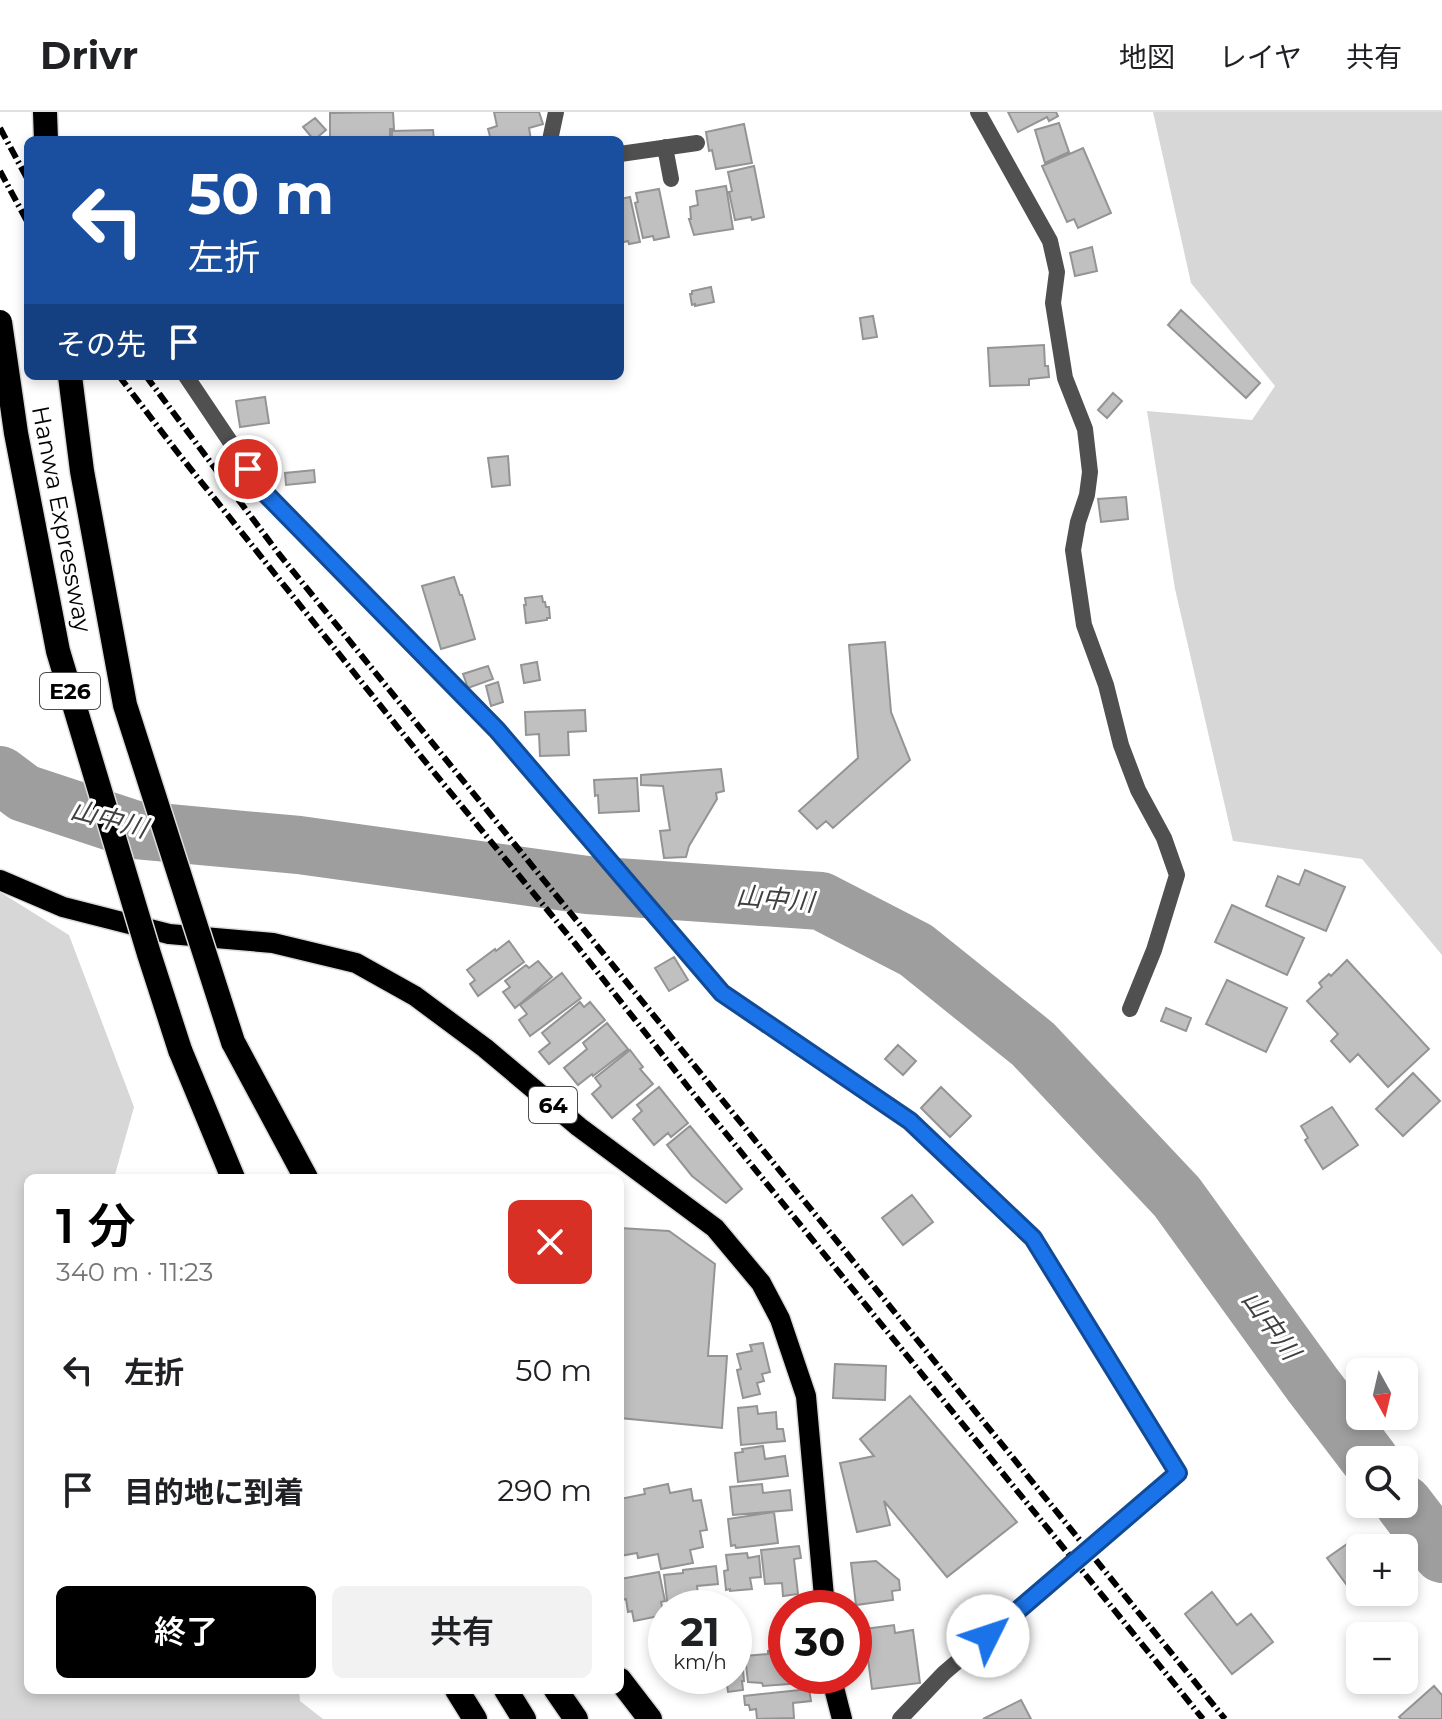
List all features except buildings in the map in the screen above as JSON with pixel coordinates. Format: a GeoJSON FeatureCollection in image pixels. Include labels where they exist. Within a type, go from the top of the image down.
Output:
{"type":"FeatureCollection","features":[{"type":"Feature","properties":{"kind":"highway"},"geometry":{"type":"LineString","coordinates":[[45,112],[46,136]]}},
{"type":"Feature","properties":{"kind":"highway","name":"Hanwa Expressway"},"geometry":{"type":"LineString","coordinates":[[0,322],[16,433],[58,651],[180,1050],[231,1174]]}},
{"type":"Feature","properties":{"kind":"highway","name":"Hanwa Expressway"},"geometry":{"type":"LineString","coordinates":[[71,380],[82,471],[125,705],[233,1042],[293,1174]]}},
{"type":"Feature","properties":{"kind":"highway"},"geometry":{"type":"LineString","coordinates":[[233,1042],[304,1174]]}},
{"type":"Feature","properties":{"kind":"highway"},"geometry":{"type":"LineString","coordinates":[[624,1685],[650,1719]]}},
{"type":"Feature","properties":{"kind":"highway"},"geometry":{"type":"LineString","coordinates":[[459,1694],[475,1719]]}},
{"type":"Feature","properties":{"kind":"highway"},"geometry":{"type":"LineString","coordinates":[[508,1694],[524,1719]]}},
{"type":"Feature","properties":{"kind":"highway"},"geometry":{"type":"LineString","coordinates":[[559,1694],[576,1719]]}},
{"type":"Feature","properties":{"kind":"main road","name":"64"},"geometry":{"type":"LineString","coordinates":[[0,880],[63,907],[169,934],[273,943],[356,963],[415,996],[485,1048],[579,1127],[715,1228],[761,1283],[780,1319],[806,1396],[823,1590]]}},
{"type":"Feature","properties":{"kind":"main road"},"geometry":{"type":"LineString","coordinates":[[836,1694],[842,1719]]}},
{"type":"Feature","properties":{"kind":"street"},"geometry":{"type":"LineString","coordinates":[[551,136],[556,112]]}},
{"type":"Feature","properties":{"kind":"street"},"geometry":{"type":"LineString","coordinates":[[978,112],[1050,241],[1057,272],[1053,303],[1065,378],[1085,429],[1090,472],[1073,550],[1084,625],[1106,685],[1121,745],[1138,790],[1164,838],[1177,875],[1154,950],[1130,1009]]}},
{"type":"Feature","properties":{"kind":"street"},"geometry":{"type":"LineString","coordinates":[[624,153],[697,143]]}},
{"type":"Feature","properties":{"kind":"street"},"geometry":{"type":"LineString","coordinates":[[665,147],[671,179]]}},
{"type":"Feature","properties":{"kind":"street"},"geometry":{"type":"LineString","coordinates":[[189,380],[264,492],[497,730],[722,993],[910,1121],[1033,1238],[1178,1473],[944,1673],[900,1719]]}},
{"type":"Feature","properties":{"kind":"shaded area"},"geometry":{"type":"Polygon","coordinates":[[[1153,112],[1442,112],[1442,955],[1362,859],[1233,841],[1175,589],[1147,411],[1252,420],[1275,386],[1191,283],[1153,112]]]}},
{"type":"Feature","properties":{"kind":"shaded area"},"geometry":{"type":"Polygon","coordinates":[[[0,892],[69,935],[134,1107],[115,1174],[24,1174],[24,1694],[299,1694],[300,1701],[323,1719],[0,1719],[0,892]]]}},
{"type":"Feature","properties":{"kind":"waterway","name":"山中川"},"geometry":{"type":"LineString","coordinates":[[0,775],[24,793],[136,830],[299,845],[587,885],[821,901],[916,950],[1033,1044],[1177,1197],[1359,1446]]}},
{"type":"Feature","properties":{"kind":"waterway","name":"山中川"},"geometry":{"type":"LineString","coordinates":[[1415,1518],[1442,1554]]}},
{"type":"Feature","properties":{"kind":"railway"},"geometry":{"type":"LineString","coordinates":[[0,128],[24,173]]}},
{"type":"Feature","properties":{"kind":"railway"},"geometry":{"type":"LineString","coordinates":[[0,171],[24,216]]}},
{"type":"Feature","properties":{"kind":"railway"},"geometry":{"type":"LineString","coordinates":[[122,380],[432,770],[1203,1719]]}},
{"type":"Feature","properties":{"kind":"railway"},"geometry":{"type":"LineString","coordinates":[[149,380],[279,554],[1225,1719]]}},
{"type":"Feature","properties":{"kind":"route"},"geometry":{"type":"LineString","coordinates":[[248,469],[264,492],[497,730],[722,993],[910,1121],[1033,1238],[1178,1473],[988,1636]]}}]}
